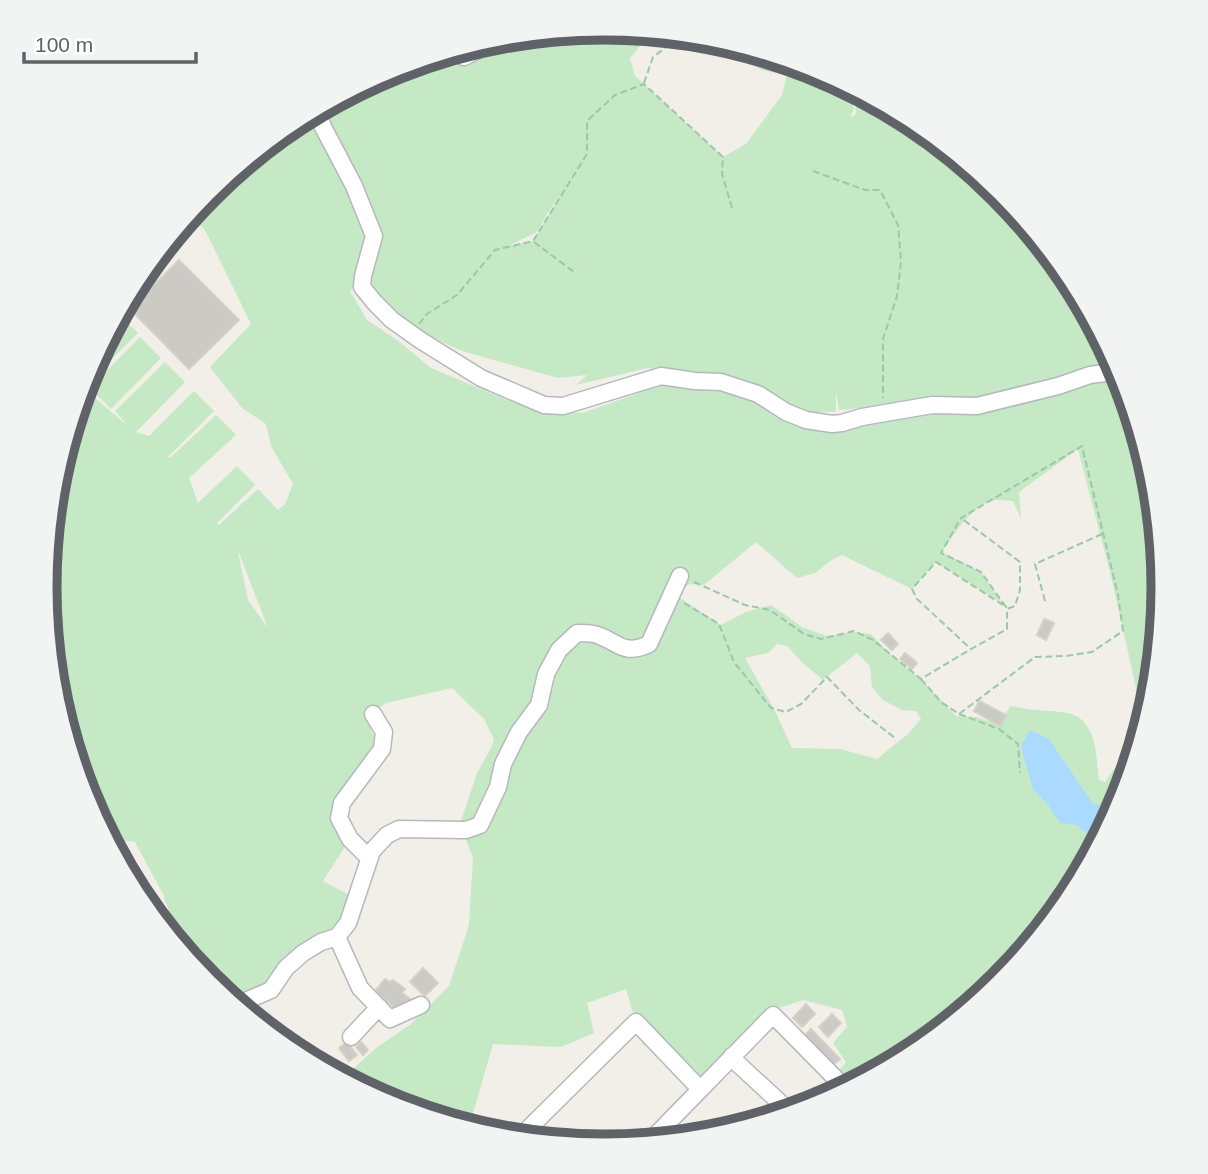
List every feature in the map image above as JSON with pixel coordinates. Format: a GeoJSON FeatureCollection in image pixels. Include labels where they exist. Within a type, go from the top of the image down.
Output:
{"type":"FeatureCollection","features":[{"type":"Feature","properties":{"kind":"street"},"geometry":{"type":"LineString","coordinates":[[321,120],[354,186],[374,236],[362,287],[383,312],[411,334],[481,378],[544,405],[563,405],[661,376],[721,382],[758,394],[786,412],[806,420],[832,424],[932,405],[977,405],[1058,386],[1090,374],[1106,372]]}},
{"type":"Feature","properties":{"kind":"street"},"geometry":{"type":"LineString","coordinates":[[247,1000],[271,990],[286,968],[303,953],[321,942],[337,937],[348,923],[372,851],[387,835],[399,829],[466,830],[480,825],[498,787],[508,753],[519,732],[539,705],[546,674],[559,650],[577,633],[594,634],[620,647],[639,649],[649,644],[680,576]]}},
{"type":"Feature","properties":{"kind":"street"},"geometry":{"type":"LineString","coordinates":[[369,858],[350,839],[339,818],[342,803],[382,749],[384,732],[373,713]]}},
{"type":"Feature","properties":{"kind":"street"},"geometry":{"type":"LineString","coordinates":[[337,937],[360,988],[390,1018],[421,1005]]}},
{"type":"Feature","properties":{"kind":"street"},"geometry":{"type":"LineString","coordinates":[[351,1037],[379,1007]]}},
{"type":"Feature","properties":{"kind":"street"},"geometry":{"type":"LineString","coordinates":[[661,1131],[774,1015],[839,1080]]}},
{"type":"Feature","properties":{"kind":"street"},"geometry":{"type":"LineString","coordinates":[[529,1128],[636,1022],[700,1089]]}},
{"type":"Feature","properties":{"kind":"street"},"geometry":{"type":"LineString","coordinates":[[732,1056],[782,1104]]}},
{"type":"Feature","properties":{"kind":"path"},"geometry":{"type":"LineString","coordinates":[[644,84],[653,57],[670,44]]}},
{"type":"Feature","properties":{"kind":"path"},"geometry":{"type":"LineString","coordinates":[[644,84],[723,157],[722,174],[733,211]]}},
{"type":"Feature","properties":{"kind":"path"},"geometry":{"type":"LineString","coordinates":[[411,334],[427,314],[457,295],[495,250],[533,241],[587,154],[587,121],[615,95],[644,84]]}},
{"type":"Feature","properties":{"kind":"path"},"geometry":{"type":"LineString","coordinates":[[813,171],[865,190],[880,190],[898,225],[901,261],[897,296],[883,339],[883,413]]}},
{"type":"Feature","properties":{"kind":"path"},"geometry":{"type":"LineString","coordinates":[[533,241],[575,272]]}},
{"type":"Feature","properties":{"kind":"path"},"geometry":{"type":"LineString","coordinates":[[1028,244],[1038,254]]}},
{"type":"Feature","properties":{"kind":"path"},"geometry":{"type":"LineString","coordinates":[[959,714],[1035,657],[1092,652],[1124,631],[1118,595],[1082,446],[961,518],[941,553],[981,572],[1006,607],[936,562],[912,589],[917,599],[971,649]]}},
{"type":"Feature","properties":{"kind":"path"},"geometry":{"type":"LineString","coordinates":[[921,679],[1007,629],[1007,609],[1015,606],[1020,590],[1020,562],[961,518]]}},
{"type":"Feature","properties":{"kind":"path"},"geometry":{"type":"LineString","coordinates":[[1045,601],[1035,565],[1103,534]]}},
{"type":"Feature","properties":{"kind":"path"},"geometry":{"type":"LineString","coordinates":[[680,576],[745,605],[769,610],[804,634],[821,639],[854,631],[873,639],[921,679],[941,702],[959,714],[999,729],[1018,744],[1020,774]]}},
{"type":"Feature","properties":{"kind":"path"},"geometry":{"type":"LineString","coordinates":[[672,593],[719,624],[734,662],[771,708],[786,712],[802,704],[827,677],[859,710],[895,738]]}},
{"type":"Feature","properties":{"kind":"green space"},"geometry":{"type":"Polygon","coordinates":[[[568,41],[644,41],[630,58],[635,76],[723,157],[746,144],[782,95],[787,75],[761,70],[744,58],[780,69],[846,97],[851,100],[854,109],[850,118],[856,114],[855,102],[908,132],[964,176],[991,200],[1015,227],[1059,283],[1094,345],[1122,411],[1140,480],[1150,551],[1150,623],[1139,700],[1112,580],[1078,449],[1019,492],[1021,519],[1013,501],[997,500],[987,503],[971,513],[942,552],[981,572],[1003,604],[936,562],[912,589],[842,555],[815,573],[797,578],[756,542],[704,585],[689,584],[674,594],[721,625],[746,612],[771,605],[802,627],[827,636],[852,632],[871,634],[924,682],[956,716],[976,717],[1000,725],[1010,706],[1065,712],[1079,718],[1090,731],[1099,780],[1105,782],[1123,758],[1094,829],[1077,860],[1059,891],[1015,947],[991,974],[937,1021],[908,1042],[840,1080],[835,1075],[846,1062],[833,1043],[847,1027],[842,1010],[803,1000],[773,1010],[702,1078],[642,1044],[626,989],[587,1003],[594,1033],[561,1047],[493,1044],[472,1117],[428,1105],[351,1071],[376,1048],[411,1024],[449,986],[469,925],[473,858],[460,824],[477,773],[494,739],[484,719],[452,688],[386,703],[366,716],[382,749],[352,790],[339,817],[350,839],[323,881],[349,895],[354,905],[348,923],[337,937],[321,942],[303,953],[286,968],[271,990],[247,1000],[217,974],[173,923],[163,894],[135,842],[120,840],[114,829],[86,763],[68,694],[62,658],[57,587],[58,551],[68,480],[92,396],[128,426],[115,411],[165,362],[185,382],[136,432],[149,436],[194,391],[214,411],[168,457],[216,415],[236,435],[189,478],[198,503],[237,466],[255,485],[217,523],[219,525],[258,489],[278,510],[285,504],[293,484],[271,446],[266,424],[242,408],[210,367],[251,324],[205,230],[197,222],[244,176],[300,132],[395,82],[461,59],[464,62],[470,57],[497,51],[568,41]],[[561,194],[537,232],[508,246],[533,241],[561,194]],[[363,277],[350,291],[367,320],[431,368],[524,407],[583,413],[661,385],[718,391],[744,390],[793,415],[826,423],[881,419],[927,410],[983,404],[1097,382],[970,399],[839,410],[836,392],[836,412],[799,412],[744,381],[647,368],[576,385],[587,375],[558,378],[462,351],[436,339],[432,341],[418,333],[419,330],[401,321],[373,296],[363,277]],[[239,553],[248,600],[268,628],[239,553]],[[777,644],[768,653],[745,658],[792,748],[840,749],[877,759],[908,734],[921,719],[916,711],[902,710],[883,700],[872,687],[870,666],[857,653],[823,680],[787,646],[777,644]]]}},
{"type":"Feature","properties":{"kind":"green space"},"geometry":{"type":"Polygon","coordinates":[[[127,322],[138,333],[104,367],[127,322]]]}},
{"type":"Feature","properties":{"kind":"green space"},"geometry":{"type":"Polygon","coordinates":[[[140,337],[161,358],[111,409],[94,392],[98,379],[140,337]]]}},
{"type":"Feature","properties":{"kind":"water"},"geometry":{"type":"Polygon","coordinates":[[[1030,730],[1049,739],[1093,804],[1105,805],[1090,836],[1077,825],[1060,823],[1033,789],[1021,747],[1030,730]]]}},
{"type":"Feature","properties":{"kind":"building"},"geometry":{"type":"Polygon","coordinates":[[[179,260],[239,320],[189,369],[132,311],[139,300],[179,260]]]}},
{"type":"Feature","properties":{"kind":"building"},"geometry":{"type":"Polygon","coordinates":[[[1044,619],[1054,623],[1046,640],[1037,635],[1044,619]]]}},
{"type":"Feature","properties":{"kind":"building"},"geometry":{"type":"Polygon","coordinates":[[[888,633],[898,644],[892,650],[881,640],[888,633]]]}},
{"type":"Feature","properties":{"kind":"building"},"geometry":{"type":"Polygon","coordinates":[[[905,653],[917,663],[912,669],[900,659],[905,653]]]}},
{"type":"Feature","properties":{"kind":"building"},"geometry":{"type":"Polygon","coordinates":[[[979,701],[1006,715],[1000,726],[974,711],[979,701]]]}},
{"type":"Feature","properties":{"kind":"building"},"geometry":{"type":"Polygon","coordinates":[[[423,968],[438,983],[425,996],[410,982],[423,968]]]}},
{"type":"Feature","properties":{"kind":"building"},"geometry":{"type":"Polygon","coordinates":[[[385,979],[390,982],[393,980],[405,989],[402,993],[410,999],[400,1012],[375,991],[385,979]]]}},
{"type":"Feature","properties":{"kind":"building"},"geometry":{"type":"Polygon","coordinates":[[[806,1004],[815,1014],[802,1027],[793,1018],[806,1004]]]}},
{"type":"Feature","properties":{"kind":"building"},"geometry":{"type":"Polygon","coordinates":[[[832,1014],[841,1023],[828,1037],[819,1027],[832,1014]]]}},
{"type":"Feature","properties":{"kind":"building"},"geometry":{"type":"Polygon","coordinates":[[[811,1029],[840,1059],[832,1066],[803,1037],[811,1029]]]}},
{"type":"Feature","properties":{"kind":"building"},"geometry":{"type":"Polygon","coordinates":[[[347,1042],[357,1055],[349,1061],[339,1048],[347,1042]]]}},
{"type":"Feature","properties":{"kind":"building"},"geometry":{"type":"Polygon","coordinates":[[[361,1042],[368,1050],[363,1055],[356,1047],[361,1042]]]}}]}
